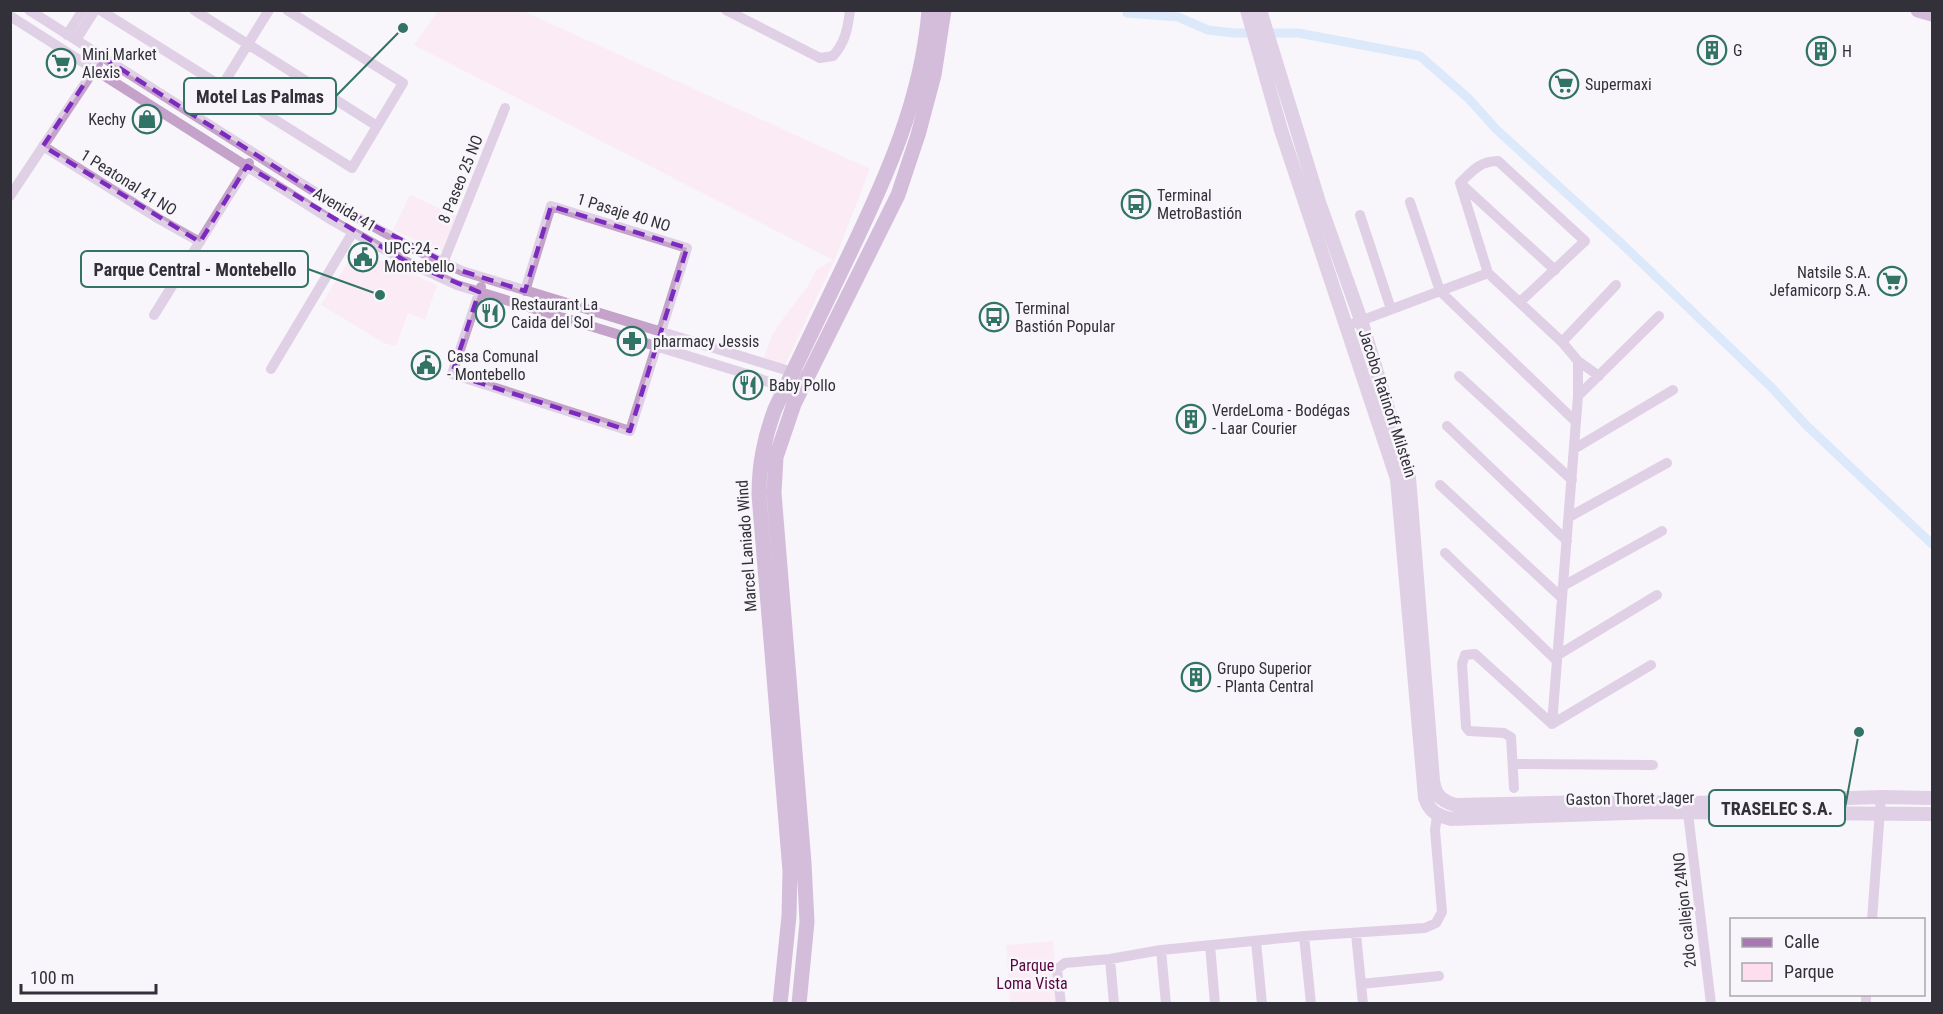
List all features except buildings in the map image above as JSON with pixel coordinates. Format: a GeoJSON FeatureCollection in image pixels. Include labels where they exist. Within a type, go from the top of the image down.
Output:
{"type":"FeatureCollection","features":[{"type":"Feature","properties":{"kind":"main road","name":"Marcel Laniado Wind"},"geometry":{"type":"LineString","coordinates":[[780,1004],[789,916],[790,871],[760,507],[760,454],[766,432],[792,391],[882,187],[899,142],[920,73],[929,10]]}},
{"type":"Feature","properties":{"kind":"main road","name":"Marcel Laniado Wind"},"geometry":{"type":"LineString","coordinates":[[800,374],[898,195],[918,135],[934,75],[944,10]]}},
{"type":"Feature","properties":{"kind":"main road"},"geometry":{"type":"LineString","coordinates":[[1918,10],[1932,14]]}},
{"type":"Feature","properties":{"kind":"main road","name":"Marcel Laniado Wind"},"geometry":{"type":"LineString","coordinates":[[792,391],[776,457],[774,493],[807,922],[799,1004]]}},
{"type":"Feature","properties":{"kind":"street","name":"Avenida 41"},"geometry":{"type":"LineString","coordinates":[[29,10],[340,208],[443,263],[525,291],[800,374]]}},
{"type":"Feature","properties":{"kind":"street"},"geometry":{"type":"LineString","coordinates":[[71,37],[82,10]]}},
{"type":"Feature","properties":{"kind":"street"},"geometry":{"type":"LineString","coordinates":[[71,37],[94,10]]}},
{"type":"Feature","properties":{"kind":"street"},"geometry":{"type":"LineString","coordinates":[[100,10],[352,168],[403,83],[287,10]]}},
{"type":"Feature","properties":{"kind":"street"},"geometry":{"type":"LineString","coordinates":[[194,10],[377,126]]}},
{"type":"Feature","properties":{"kind":"street"},"geometry":{"type":"LineString","coordinates":[[222,86],[269,10]]}},
{"type":"Feature","properties":{"kind":"street"},"geometry":{"type":"LineString","coordinates":[[726,10],[820,58],[833,57],[841,48],[849,28],[850,10]]}},
{"type":"Feature","properties":{"kind":"street","name":"Jacobo Ratinoff Milstein"},"geometry":{"type":"LineString","coordinates":[[1247,10],[1281,130],[1397,479],[1433,780],[1435,792],[1441,800]]}},
{"type":"Feature","properties":{"kind":"street","name":"Jacobo Ratinoff Milstein"},"geometry":{"type":"LineString","coordinates":[[1260,10],[1319,202],[1361,321],[1409,477],[1425,798],[1429,809],[1437,816]]}},
{"type":"Feature","properties":{"kind":"street","name":"Avenida 41"},"geometry":{"type":"LineString","coordinates":[[10,16],[353,232],[407,262],[457,285],[750,375],[792,391]]}},
{"type":"Feature","properties":{"kind":"street"},"geometry":{"type":"LineString","coordinates":[[10,196],[102,57]]}},
{"type":"Feature","properties":{"kind":"street","name":"8 Paseo 25 NO"},"geometry":{"type":"LineString","coordinates":[[443,263],[505,108]]}},
{"type":"Feature","properties":{"kind":"street"},"geometry":{"type":"LineString","coordinates":[[195,133],[203,121]]}},
{"type":"Feature","properties":{"kind":"street","name":"1 Peatonal 41 NO"},"geometry":{"type":"LineString","coordinates":[[43,146],[200,242]]}},
{"type":"Feature","properties":{"kind":"street"},"geometry":{"type":"LineString","coordinates":[[154,315],[255,154]]}},
{"type":"Feature","properties":{"kind":"street"},"geometry":{"type":"LineString","coordinates":[[1460,183],[1479,164],[1498,161],[1585,241],[1520,302]]}},
{"type":"Feature","properties":{"kind":"street"},"geometry":{"type":"LineString","coordinates":[[1460,183],[1555,270]]}},
{"type":"Feature","properties":{"kind":"street"},"geometry":{"type":"LineString","coordinates":[[1460,183],[1488,273],[1562,342],[1578,361],[1599,376]]}},
{"type":"Feature","properties":{"kind":"street"},"geometry":{"type":"LineString","coordinates":[[1410,202],[1440,291],[1576,422]]}},
{"type":"Feature","properties":{"kind":"street","name":"1 Pasaje 40 NO"},"geometry":{"type":"LineString","coordinates":[[525,291],[551,206],[687,248],[661,332]]}},
{"type":"Feature","properties":{"kind":"street"},"geometry":{"type":"LineString","coordinates":[[1360,215],[1391,309]]}},
{"type":"Feature","properties":{"kind":"street"},"geometry":{"type":"LineString","coordinates":[[271,369],[353,232]]}},
{"type":"Feature","properties":{"kind":"street"},"geometry":{"type":"LineString","coordinates":[[1347,326],[1488,273]]}},
{"type":"Feature","properties":{"kind":"street"},"geometry":{"type":"LineString","coordinates":[[484,278],[452,374],[630,431],[661,332]]}},
{"type":"Feature","properties":{"kind":"street"},"geometry":{"type":"LineString","coordinates":[[1562,342],[1616,285]]}},
{"type":"Feature","properties":{"kind":"street"},"geometry":{"type":"LineString","coordinates":[[1578,396],[1659,315]]}},
{"type":"Feature","properties":{"kind":"street"},"geometry":{"type":"LineString","coordinates":[[1552,724],[1572,480],[1578,361]]}},
{"type":"Feature","properties":{"kind":"street"},"geometry":{"type":"LineString","coordinates":[[1459,376],[1572,480]]}},
{"type":"Feature","properties":{"kind":"street"},"geometry":{"type":"LineString","coordinates":[[1574,449],[1673,390]]}},
{"type":"Feature","properties":{"kind":"street"},"geometry":{"type":"LineString","coordinates":[[1447,426],[1567,541]]}},
{"type":"Feature","properties":{"kind":"street"},"geometry":{"type":"LineString","coordinates":[[1569,517],[1667,463]]}},
{"type":"Feature","properties":{"kind":"street"},"geometry":{"type":"LineString","coordinates":[[1440,485],[1562,598]]}},
{"type":"Feature","properties":{"kind":"street"},"geometry":{"type":"LineString","coordinates":[[1563,586],[1662,531]]}},
{"type":"Feature","properties":{"kind":"street"},"geometry":{"type":"LineString","coordinates":[[1445,553],[1558,658]]}},
{"type":"Feature","properties":{"kind":"street"},"geometry":{"type":"LineString","coordinates":[[1558,658],[1656,595]]}},
{"type":"Feature","properties":{"kind":"street"},"geometry":{"type":"LineString","coordinates":[[1514,788],[1511,737],[1504,734],[1469,731],[1466,727],[1462,664],[1465,655],[1475,654],[1552,724]]}},
{"type":"Feature","properties":{"kind":"street"},"geometry":{"type":"LineString","coordinates":[[1552,724],[1651,665]]}},
{"type":"Feature","properties":{"kind":"street"},"geometry":{"type":"LineString","coordinates":[[1514,764],[1653,765]]}},
{"type":"Feature","properties":{"kind":"street"},"geometry":{"type":"LineString","coordinates":[[1872,918],[1881,797]]}},
{"type":"Feature","properties":{"kind":"street","name":"Gaston Thoret Jager"},"geometry":{"type":"LineString","coordinates":[[1437,816],[1451,819],[1692,803],[1881,797],[1932,798]]}},
{"type":"Feature","properties":{"kind":"street","name":"Gaston Thoret Jager"},"geometry":{"type":"LineString","coordinates":[[1441,800],[1455,805],[1688,813],[1932,814]]}},
{"type":"Feature","properties":{"kind":"street","name":"2do callejon 24NO"},"geometry":{"type":"LineString","coordinates":[[1688,813],[1711,1004]]}},
{"type":"Feature","properties":{"kind":"street"},"geometry":{"type":"LineString","coordinates":[[1061,1004],[1057,969],[1060,965],[1210,945],[1425,928],[1436,923],[1442,912],[1435,830],[1437,816]]}},
{"type":"Feature","properties":{"kind":"street"},"geometry":{"type":"LineString","coordinates":[[1356,934],[1363,1004]]}},
{"type":"Feature","properties":{"kind":"street"},"geometry":{"type":"LineString","coordinates":[[1304,936],[1311,1004]]}},
{"type":"Feature","properties":{"kind":"street"},"geometry":{"type":"LineString","coordinates":[[1256,941],[1262,1004]]}},
{"type":"Feature","properties":{"kind":"street"},"geometry":{"type":"LineString","coordinates":[[1210,945],[1215,1004]]}},
{"type":"Feature","properties":{"kind":"street"},"geometry":{"type":"LineString","coordinates":[[1161,950],[1166,1004]]}},
{"type":"Feature","properties":{"kind":"street"},"geometry":{"type":"LineString","coordinates":[[1110,959],[1114,1004]]}},
{"type":"Feature","properties":{"kind":"street"},"geometry":{"type":"LineString","coordinates":[[1361,984],[1439,976]]}},
{"type":"Feature","properties":{"kind":"highlighted area"},"geometry":{"type":"Polygon","coordinates":[[[102,57],[340,208],[462,271],[525,291],[551,206],[687,248],[630,431],[452,374],[479,292],[407,262],[247,166],[200,242],[43,146],[102,57]]]}},
{"type":"Feature","properties":{"kind":"green space"},"geometry":{"type":"Polygon","coordinates":[[[438,11],[523,11],[870,169],[834,261],[783,369],[762,363],[772,335],[808,286],[816,270],[833,260],[414,45],[438,11]]]}},
{"type":"Feature","properties":{"kind":"green space"},"geometry":{"type":"Polygon","coordinates":[[[410,195],[457,216],[443,252],[393,230],[410,195]]]}},
{"type":"Feature","properties":{"kind":"green space"},"geometry":{"type":"Polygon","coordinates":[[[372,257],[437,285],[425,320],[408,313],[396,346],[384,343],[321,305],[349,260],[365,268],[372,257]]]}},
{"type":"Feature","properties":{"kind":"green space","name":"Parque Loma Vista"},"geometry":{"type":"Polygon","coordinates":[[[1053,941],[1058,1003],[1010,1003],[1006,945],[1053,941]]]}},
{"type":"Feature","properties":{"kind":"waterway"},"geometry":{"type":"LineString","coordinates":[[1127,13],[1178,17],[1208,30],[1234,33],[1298,33],[1420,56],[1468,98],[1497,130],[1621,243],[1772,388],[1806,425],[1932,544]]}},
{"type":"Feature","properties":{"kind":"place","name":"Motel Las Palmas"},"geometry":{"type":"Point","coordinates":[403,28]}},
{"type":"Feature","properties":{"kind":"place","name":"G"},"geometry":{"type":"Point","coordinates":[1712,50]}},
{"type":"Feature","properties":{"kind":"place","name":"H"},"geometry":{"type":"Point","coordinates":[1821,51]}},
{"type":"Feature","properties":{"kind":"place","name":"Mini Market Alexis"},"geometry":{"type":"Point","coordinates":[61,63]}},
{"type":"Feature","properties":{"kind":"place","name":"Supermaxi"},"geometry":{"type":"Point","coordinates":[1564,84]}},
{"type":"Feature","properties":{"kind":"place","name":"Kechy"},"geometry":{"type":"Point","coordinates":[147,119]}},
{"type":"Feature","properties":{"kind":"place","name":"Terminal MetroBastión"},"geometry":{"type":"Point","coordinates":[1136,204]}},
{"type":"Feature","properties":{"kind":"place","name":"UPC-24 - Montebello"},"geometry":{"type":"Point","coordinates":[363,257]}},
{"type":"Feature","properties":{"kind":"place","name":"Natsile S.A. Jefamicorp S.A."},"geometry":{"type":"Point","coordinates":[1892,281]}},
{"type":"Feature","properties":{"kind":"place","name":"Parque Central - Montebello"},"geometry":{"type":"Point","coordinates":[380,295]}},
{"type":"Feature","properties":{"kind":"place","name":"Restaurant La Caida del Sol"},"geometry":{"type":"Point","coordinates":[490,313]}},
{"type":"Feature","properties":{"kind":"place","name":"Terminal Bastión Popular"},"geometry":{"type":"Point","coordinates":[994,317]}},
{"type":"Feature","properties":{"kind":"place","name":"pharmacy Jessis"},"geometry":{"type":"Point","coordinates":[632,341]}},
{"type":"Feature","properties":{"kind":"place","name":"Casa Comunal - Montebello"},"geometry":{"type":"Point","coordinates":[426,365]}},
{"type":"Feature","properties":{"kind":"place","name":"Baby Pollo"},"geometry":{"type":"Point","coordinates":[748,385]}},
{"type":"Feature","properties":{"kind":"place","name":"VerdeLoma - Bodégas - Laar Courier"},"geometry":{"type":"Point","coordinates":[1191,419]}},
{"type":"Feature","properties":{"kind":"place","name":"Grupo Superior - Planta Central"},"geometry":{"type":"Point","coordinates":[1196,677]}},
{"type":"Feature","properties":{"kind":"place","name":"TRASELEC S.A."},"geometry":{"type":"Point","coordinates":[1859,732]}}]}
